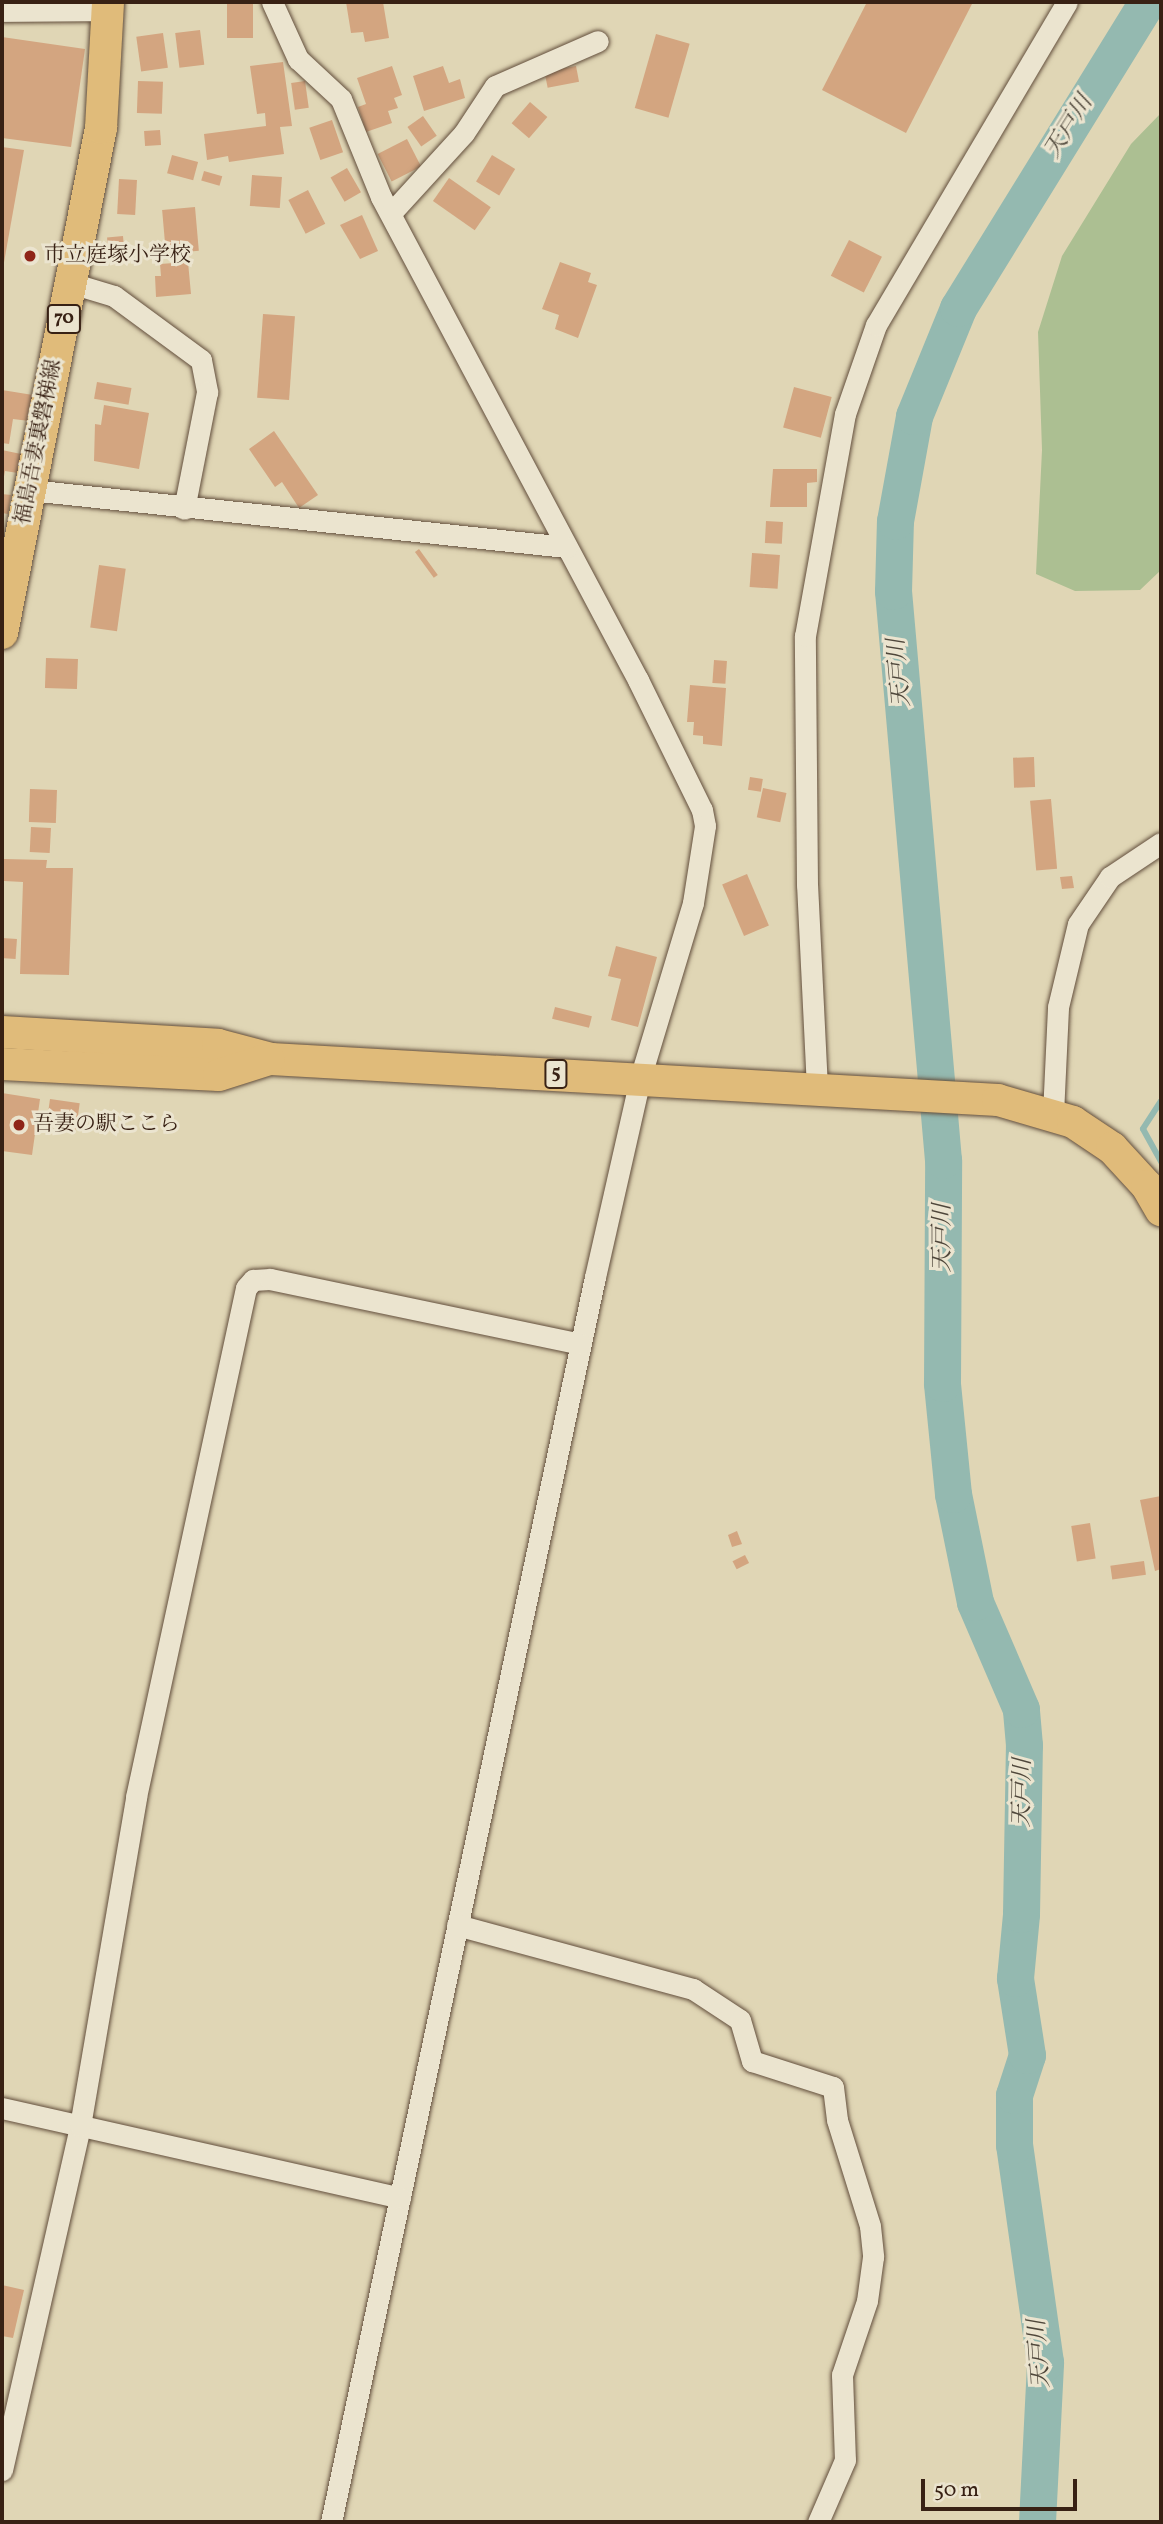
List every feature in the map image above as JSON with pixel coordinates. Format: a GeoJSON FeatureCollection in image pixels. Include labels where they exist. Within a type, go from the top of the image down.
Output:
{"type":"FeatureCollection","features":[{"type":"Feature","properties":{"kind":"main road","name":"福島吾妻裏磐梯線"},"geometry":{"type":"LineString","coordinates":[[2,633],[101,128],[108,6]]}},
{"type":"Feature","properties":{"kind":"main road","name":"5"},"geometry":{"type":"LineString","coordinates":[[2,1032],[218,1045],[271,1059],[998,1100],[1053,1114],[1112,1148],[1147,1185],[1161,1210]]}},
{"type":"Feature","properties":{"kind":"main road","name":"5"},"geometry":{"type":"LineString","coordinates":[[2,1064],[219,1074],[271,1059]]}},
{"type":"Feature","properties":{"kind":"street"},"geometry":{"type":"LineString","coordinates":[[272,2],[298,59],[341,99],[391,213],[644,692],[702,810],[705,827],[693,903],[640,1079],[580,1344],[331,2522]]}},
{"type":"Feature","properties":{"kind":"street"},"geometry":{"type":"LineString","coordinates":[[829,1089],[807,885],[805,636],[845,414],[876,325],[1067,2]]}},
{"type":"Feature","properties":{"kind":"street"},"geometry":{"type":"LineString","coordinates":[[2,11],[108,6]]}},
{"type":"Feature","properties":{"kind":"street"},"geometry":{"type":"LineString","coordinates":[[391,213],[447,154],[495,86],[598,41]]}},
{"type":"Feature","properties":{"kind":"street"},"geometry":{"type":"LineString","coordinates":[[71,283],[114,296],[201,360],[207,392],[184,509]]}},
{"type":"Feature","properties":{"kind":"street"},"geometry":{"type":"LineString","coordinates":[[30,490],[184,509],[566,547]]}},
{"type":"Feature","properties":{"kind":"street"},"geometry":{"type":"LineString","coordinates":[[1053,1114],[1058,1007],[1078,924],[1110,877],[1161,844]]}},
{"type":"Feature","properties":{"kind":"street"},"geometry":{"type":"LineString","coordinates":[[2,2470],[80,2126],[133,1810],[249,1284],[270,1279],[580,1344]]}},
{"type":"Feature","properties":{"kind":"street"},"geometry":{"type":"LineString","coordinates":[[457,1925],[693,1989],[740,2020],[752,2061],[833,2087],[837,2120],[867,2214],[873,2257],[867,2301],[842,2375],[845,2460],[818,2522]]}},
{"type":"Feature","properties":{"kind":"street"},"geometry":{"type":"LineString","coordinates":[[2,2109],[400,2198]]}},
{"type":"Feature","properties":{"kind":"green space"},"geometry":{"type":"Polygon","coordinates":[[[1161,113],[1161,570],[1140,590],[1075,591],[1036,574],[1042,450],[1038,332],[1062,256],[1131,144],[1161,113]]]}},
{"type":"Feature","properties":{"kind":"building"},"geometry":{"type":"Polygon","coordinates":[[[227,2],[253,2],[253,38],[227,38],[227,2]]]}},
{"type":"Feature","properties":{"kind":"building"},"geometry":{"type":"Polygon","coordinates":[[[346,2],[383,2],[389,38],[365,42],[363,32],[351,33],[346,2]]]}},
{"type":"Feature","properties":{"kind":"building"},"geometry":{"type":"Polygon","coordinates":[[[867,2],[973,2],[906,133],[822,90],[867,2]]]}},
{"type":"Feature","properties":{"kind":"building"},"geometry":{"type":"Polygon","coordinates":[[[200,30],[204,65],[179,68],[175,33],[200,30]]]}},
{"type":"Feature","properties":{"kind":"building"},"geometry":{"type":"Polygon","coordinates":[[[163,33],[168,68],[141,71],[136,37],[163,33]]]}},
{"type":"Feature","properties":{"kind":"building"},"geometry":{"type":"Polygon","coordinates":[[[656,34],[690,44],[668,118],[635,108],[656,34]]]}},
{"type":"Feature","properties":{"kind":"building"},"geometry":{"type":"Polygon","coordinates":[[[2,37],[85,49],[71,147],[2,138],[2,37]]]}},
{"type":"Feature","properties":{"kind":"building"},"geometry":{"type":"Polygon","coordinates":[[[283,62],[292,126],[280,127],[284,154],[229,162],[228,156],[207,160],[204,134],[266,126],[265,113],[257,114],[250,66],[283,62]]]}},
{"type":"Feature","properties":{"kind":"building"},"geometry":{"type":"Polygon","coordinates":[[[392,66],[402,95],[394,98],[398,108],[388,111],[392,123],[366,132],[358,107],[366,104],[357,78],[392,66]]]}},
{"type":"Feature","properties":{"kind":"building"},"geometry":{"type":"Polygon","coordinates":[[[443,66],[449,83],[460,79],[465,98],[424,111],[413,76],[443,66]]]}},
{"type":"Feature","properties":{"kind":"building"},"geometry":{"type":"Polygon","coordinates":[[[576,66],[579,82],[548,88],[545,72],[576,66]]]}},
{"type":"Feature","properties":{"kind":"building"},"geometry":{"type":"Polygon","coordinates":[[[138,81],[163,82],[162,114],[137,113],[138,81]]]}},
{"type":"Feature","properties":{"kind":"building"},"geometry":{"type":"Polygon","coordinates":[[[305,81],[309,108],[295,110],[291,83],[305,81]]]}},
{"type":"Feature","properties":{"kind":"building"},"geometry":{"type":"Polygon","coordinates":[[[530,102],[547,117],[529,138],[512,123],[530,102]]]}},
{"type":"Feature","properties":{"kind":"building"},"geometry":{"type":"Polygon","coordinates":[[[423,116],[437,136],[421,147],[407,127],[423,116]]]}},
{"type":"Feature","properties":{"kind":"building"},"geometry":{"type":"Polygon","coordinates":[[[332,120],[343,152],[320,160],[309,128],[332,120]]]}},
{"type":"Feature","properties":{"kind":"building"},"geometry":{"type":"Polygon","coordinates":[[[160,130],[161,145],[145,146],[144,131],[160,130]]]}},
{"type":"Feature","properties":{"kind":"building"},"geometry":{"type":"Polygon","coordinates":[[[407,139],[421,167],[392,182],[378,154],[407,139]]]}},
{"type":"Feature","properties":{"kind":"building"},"geometry":{"type":"Polygon","coordinates":[[[2,147],[24,150],[3,268],[2,268],[2,147]]]}},
{"type":"Feature","properties":{"kind":"building"},"geometry":{"type":"Polygon","coordinates":[[[172,155],[198,162],[193,180],[167,173],[172,155]]]}},
{"type":"Feature","properties":{"kind":"building"},"geometry":{"type":"Polygon","coordinates":[[[492,155],[515,169],[499,195],[476,182],[492,155]]]}},
{"type":"Feature","properties":{"kind":"building"},"geometry":{"type":"Polygon","coordinates":[[[347,168],[361,192],[345,202],[331,178],[347,168]]]}},
{"type":"Feature","properties":{"kind":"building"},"geometry":{"type":"Polygon","coordinates":[[[204,171],[222,176],[220,186],[201,181],[204,171]]]}},
{"type":"Feature","properties":{"kind":"building"},"geometry":{"type":"Polygon","coordinates":[[[252,175],[282,177],[280,208],[250,206],[252,175]]]}},
{"type":"Feature","properties":{"kind":"building"},"geometry":{"type":"Polygon","coordinates":[[[449,178],[491,207],[475,230],[433,201],[449,178]]]}},
{"type":"Feature","properties":{"kind":"building"},"geometry":{"type":"Polygon","coordinates":[[[119,179],[137,180],[135,215],[117,214],[119,179]]]}},
{"type":"Feature","properties":{"kind":"building"},"geometry":{"type":"Polygon","coordinates":[[[308,190],[325,224],[306,234],[288,200],[308,190]]]}},
{"type":"Feature","properties":{"kind":"building"},"geometry":{"type":"Polygon","coordinates":[[[195,207],[199,251],[166,254],[162,210],[195,207]]]}},
{"type":"Feature","properties":{"kind":"building"},"geometry":{"type":"Polygon","coordinates":[[[362,215],[378,251],[360,259],[340,225],[362,215]]]}},
{"type":"Feature","properties":{"kind":"building"},"geometry":{"type":"Polygon","coordinates":[[[123,236],[125,259],[109,260],[107,237],[123,236]]]}},
{"type":"Feature","properties":{"kind":"building"},"geometry":{"type":"Polygon","coordinates":[[[849,240],[882,257],[864,292],[831,276],[849,240]]]}},
{"type":"Feature","properties":{"kind":"building"},"geometry":{"type":"Polygon","coordinates":[[[188,262],[191,294],[156,297],[155,276],[161,276],[160,264],[188,262]]]}},
{"type":"Feature","properties":{"kind":"building"},"geometry":{"type":"Polygon","coordinates":[[[560,262],[591,273],[588,282],[597,285],[578,338],[555,329],[559,315],[542,309],[560,262]]]}},
{"type":"Feature","properties":{"kind":"building"},"geometry":{"type":"Polygon","coordinates":[[[263,314],[295,316],[289,400],[257,398],[263,314]]]}},
{"type":"Feature","properties":{"kind":"building"},"geometry":{"type":"Polygon","coordinates":[[[97,382],[131,388],[129,405],[94,399],[97,382]]]}},
{"type":"Feature","properties":{"kind":"building"},"geometry":{"type":"Polygon","coordinates":[[[794,387],[832,397],[821,438],[783,428],[794,387]]]}},
{"type":"Feature","properties":{"kind":"building"},"geometry":{"type":"Polygon","coordinates":[[[2,390],[33,395],[29,421],[13,419],[9,444],[2,443],[2,390]]]}},
{"type":"Feature","properties":{"kind":"building"},"geometry":{"type":"Polygon","coordinates":[[[104,405],[149,413],[139,469],[94,461],[95,424],[101,425],[104,405]]]}},
{"type":"Feature","properties":{"kind":"building"},"geometry":{"type":"Polygon","coordinates":[[[274,431],[318,495],[299,508],[282,482],[275,487],[249,449],[274,431]]]}},
{"type":"Feature","properties":{"kind":"building"},"geometry":{"type":"Polygon","coordinates":[[[2,450],[21,454],[18,473],[5,471],[3,482],[2,450]]]}},
{"type":"Feature","properties":{"kind":"building"},"geometry":{"type":"Polygon","coordinates":[[[773,469],[817,469],[817,482],[807,483],[807,507],[770,507],[773,469]]]}},
{"type":"Feature","properties":{"kind":"building"},"geometry":{"type":"Polygon","coordinates":[[[2,494],[11,495],[8,514],[2,513],[2,494]]]}},
{"type":"Feature","properties":{"kind":"building"},"geometry":{"type":"Polygon","coordinates":[[[766,521],[783,522],[782,544],[765,543],[766,521]]]}},
{"type":"Feature","properties":{"kind":"building"},"geometry":{"type":"Polygon","coordinates":[[[419,549],[438,575],[434,578],[415,552],[419,549]]]}},
{"type":"Feature","properties":{"kind":"building"},"geometry":{"type":"Polygon","coordinates":[[[752,553],[780,555],[778,589],[750,587],[752,553]]]}},
{"type":"Feature","properties":{"kind":"building"},"geometry":{"type":"Polygon","coordinates":[[[99,565],[126,569],[117,631],[90,627],[99,565]]]}},
{"type":"Feature","properties":{"kind":"building"},"geometry":{"type":"Polygon","coordinates":[[[46,658],[78,659],[77,689],[45,688],[46,658]]]}},
{"type":"Feature","properties":{"kind":"building"},"geometry":{"type":"Polygon","coordinates":[[[714,660],[727,661],[725,684],[712,683],[714,660]]]}},
{"type":"Feature","properties":{"kind":"building"},"geometry":{"type":"Polygon","coordinates":[[[690,685],[726,688],[722,746],[703,744],[703,736],[693,735],[694,722],[687,722],[690,685]]]}},
{"type":"Feature","properties":{"kind":"building"},"geometry":{"type":"Polygon","coordinates":[[[1034,757],[1035,787],[1014,788],[1013,758],[1034,757]]]}},
{"type":"Feature","properties":{"kind":"building"},"geometry":{"type":"Polygon","coordinates":[[[750,777],[763,779],[761,792],[748,790],[750,777]]]}},
{"type":"Feature","properties":{"kind":"building"},"geometry":{"type":"Polygon","coordinates":[[[763,788],[786,793],[780,822],[757,817],[763,788]]]}},
{"type":"Feature","properties":{"kind":"building"},"geometry":{"type":"Polygon","coordinates":[[[30,789],[57,790],[56,823],[29,822],[30,789]]]}},
{"type":"Feature","properties":{"kind":"building"},"geometry":{"type":"Polygon","coordinates":[[[1051,799],[1057,869],[1036,871],[1030,801],[1051,799]]]}},
{"type":"Feature","properties":{"kind":"building"},"geometry":{"type":"Polygon","coordinates":[[[31,827],[51,828],[50,853],[30,852],[31,827]]]}},
{"type":"Feature","properties":{"kind":"building"},"geometry":{"type":"Polygon","coordinates":[[[4,859],[47,860],[46,868],[73,868],[69,975],[20,974],[23,882],[4,881],[4,859]]]}},
{"type":"Feature","properties":{"kind":"building"},"geometry":{"type":"Polygon","coordinates":[[[747,874],[769,926],[744,936],[722,885],[747,874]]]}},
{"type":"Feature","properties":{"kind":"building"},"geometry":{"type":"Polygon","coordinates":[[[1072,876],[1074,888],[1062,889],[1060,877],[1072,876]]]}},
{"type":"Feature","properties":{"kind":"building"},"geometry":{"type":"Polygon","coordinates":[[[2,938],[17,939],[16,959],[2,958],[2,938]]]}},
{"type":"Feature","properties":{"kind":"building"},"geometry":{"type":"Polygon","coordinates":[[[616,946],[657,957],[638,1027],[611,1020],[621,979],[608,976],[616,946]]]}},
{"type":"Feature","properties":{"kind":"building"},"geometry":{"type":"Polygon","coordinates":[[[555,1007],[592,1016],[589,1028],[552,1019],[555,1007]]]}},
{"type":"Feature","properties":{"kind":"building","name":"吾妻の駅ここら"},"geometry":{"type":"Polygon","coordinates":[[[2,1093],[40,1099],[32,1155],[2,1151],[2,1093]]]}},
{"type":"Feature","properties":{"kind":"building"},"geometry":{"type":"Polygon","coordinates":[[[50,1099],[80,1103],[76,1131],[46,1127],[50,1099]]]}},
{"type":"Feature","properties":{"kind":"building"},"geometry":{"type":"Polygon","coordinates":[[[1161,1496],[1161,1569],[1155,1571],[1140,1500],[1161,1496]]]}},
{"type":"Feature","properties":{"kind":"building"},"geometry":{"type":"Polygon","coordinates":[[[1090,1523],[1096,1559],[1077,1562],[1071,1526],[1090,1523]]]}},
{"type":"Feature","properties":{"kind":"building"},"geometry":{"type":"Polygon","coordinates":[[[737,1531],[742,1544],[732,1547],[728,1535],[737,1531]]]}},
{"type":"Feature","properties":{"kind":"building"},"geometry":{"type":"Polygon","coordinates":[[[745,1555],[749,1563],[737,1569],[733,1561],[745,1555]]]}},
{"type":"Feature","properties":{"kind":"building"},"geometry":{"type":"Polygon","coordinates":[[[1144,1561],[1146,1575],[1112,1580],[1110,1566],[1144,1561]]]}},
{"type":"Feature","properties":{"kind":"building"},"geometry":{"type":"Polygon","coordinates":[[[2,2285],[24,2290],[13,2338],[2,2336],[2,2285]]]}},
{"type":"Feature","properties":{"kind":"waterway","name":"天戸川"},"geometry":{"type":"LineString","coordinates":[[1037,2522],[1045,2362],[1014,2145],[1014,2095],[1027,2055],[1015,1978],[1021,1914],[1024,1745],[1021,1709],[975,1602],[953,1494],[942,1383],[943,1160],[893,591],[895,521],[914,416],[958,308],[1147,2]]}},
{"type":"Feature","properties":{"kind":"waterway"},"geometry":{"type":"LineString","coordinates":[[1161,1101],[1143,1129],[1161,1162]]}},
{"type":"Feature","properties":{"kind":"place","name":"市立庭塚小学校"},"geometry":{"type":"Point","coordinates":[30,256]}},
{"type":"Feature","properties":{"kind":"place","name":"吾妻の駅ここら"},"geometry":{"type":"Point","coordinates":[19,1125]}}]}
